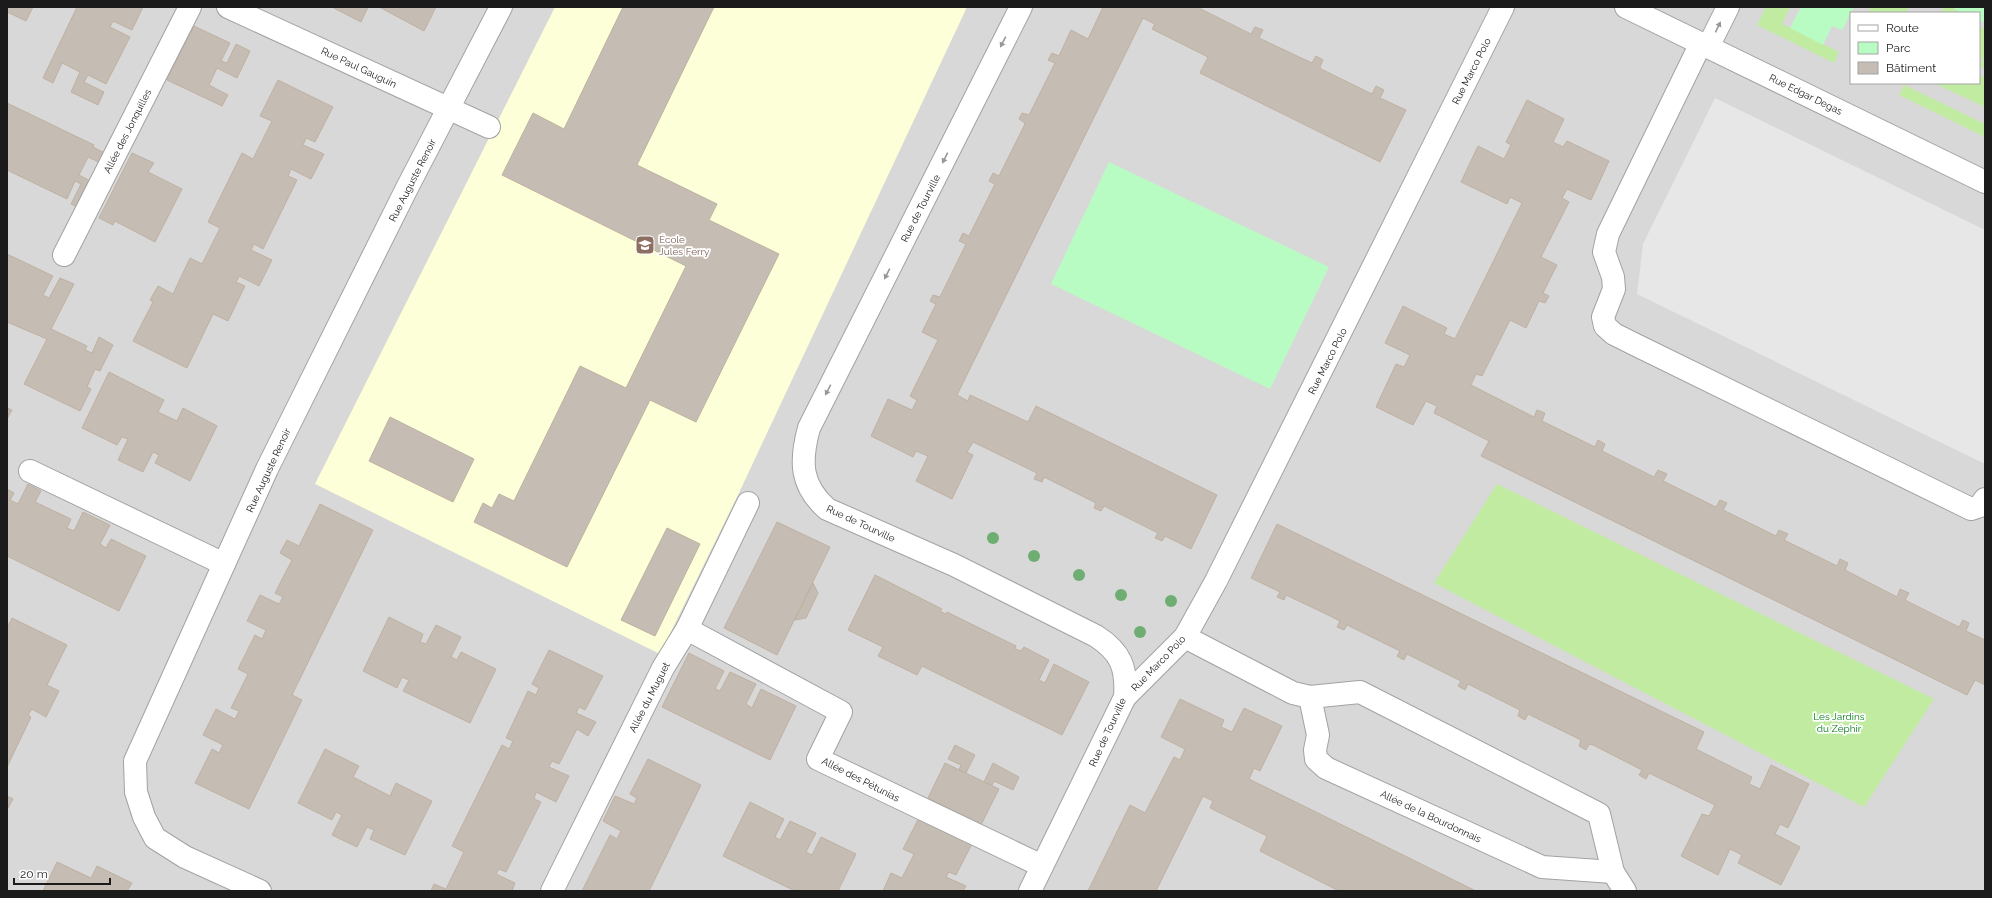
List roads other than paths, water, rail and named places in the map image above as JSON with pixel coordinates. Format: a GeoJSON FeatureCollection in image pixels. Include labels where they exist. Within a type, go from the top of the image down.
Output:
{"type":"FeatureCollection","features":[{"type":"Feature","properties":{"kind":"street","name":"Allée des Jonquilles"},"geometry":{"type":"LineString","coordinates":[[64,255],[190,7]]}},
{"type":"Feature","properties":{"kind":"street","name":"Rue Paul Gauguin"},"geometry":{"type":"LineString","coordinates":[[228,7],[489,127]]}},
{"type":"Feature","properties":{"kind":"street","name":"Rue Auguste Renoir"},"geometry":{"type":"LineString","coordinates":[[260,891],[185,857],[155,838],[144,818],[136,792],[136,761],[267,469],[448,108],[501,7]]}},
{"type":"Feature","properties":{"kind":"street","name":"Rue de Tourville"},"geometry":{"type":"LineString","coordinates":[[1021,7],[809,428],[802,458],[809,486],[817,500],[827,509],[954,565],[1109,644],[1118,656],[1123,668],[1126,683],[1125,697],[1030,891]]}},
{"type":"Feature","properties":{"kind":"street","name":"Rue Marco Polo"},"geometry":{"type":"LineString","coordinates":[[1125,697],[1185,637],[1220,574],[1503,7]]}},
{"type":"Feature","properties":{"kind":"street","name":"Rue Edgar Degas"},"geometry":{"type":"LineString","coordinates":[[1626,7],[1985,182]]}},
{"type":"Feature","properties":{"kind":"street"},"geometry":{"type":"LineString","coordinates":[[1728,7],[1704,45],[1608,234],[1604,252],[1612,277],[1614,289],[1603,317],[1605,326],[1614,334],[1971,509],[1980,506],[1985,499]]}},
{"type":"Feature","properties":{"kind":"street"},"geometry":{"type":"LineString","coordinates":[[30,471],[224,564]]}},
{"type":"Feature","properties":{"kind":"street","name":"Allée du Muguet"},"geometry":{"type":"LineString","coordinates":[[552,891],[663,668],[687,629],[748,503]]}},
{"type":"Feature","properties":{"kind":"street","name":"Allée des Pétunias"},"geometry":{"type":"LineString","coordinates":[[687,629],[841,712],[818,759],[1042,866]]}},
{"type":"Feature","properties":{"kind":"street"},"geometry":{"type":"LineString","coordinates":[[1185,637],[1293,693],[1310,697],[1360,692],[1599,814],[1613,872],[1625,891]]}},
{"type":"Feature","properties":{"kind":"street","name":"Allée de la Bourdonnais"},"geometry":{"type":"LineString","coordinates":[[1310,697],[1318,735],[1315,750],[1316,759],[1326,768],[1542,867],[1613,872]]}},
{"type":"Feature","properties":{"kind":"place","name":"École Jules Ferry"},"geometry":{"type":"Point","coordinates":[645,245]}},
{"type":"Feature","properties":{"kind":"park label","name":"Les Jardins du Zéphir"},"geometry":{"type":"Point","coordinates":[1839,722]}}]}
